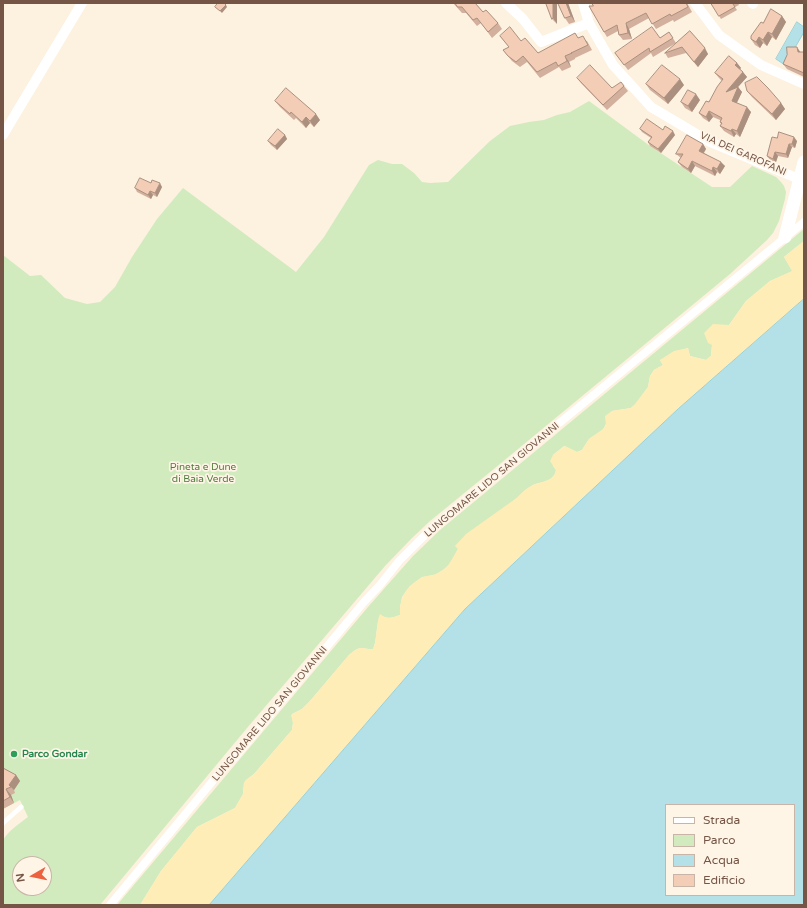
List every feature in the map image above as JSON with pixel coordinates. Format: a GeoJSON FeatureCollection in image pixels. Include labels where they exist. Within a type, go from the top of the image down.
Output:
{"type":"FeatureCollection","features":[{"type":"Feature","properties":{"kind":"street"},"geometry":{"type":"LineString","coordinates":[[3,135],[82,3]]}},
{"type":"Feature","properties":{"kind":"street"},"geometry":{"type":"LineString","coordinates":[[506,3],[522,19],[541,42],[589,23]]}},
{"type":"Feature","properties":{"kind":"street","name":"VIA DEI GAROFANI"},"geometry":{"type":"LineString","coordinates":[[583,3],[589,23],[613,65],[651,107],[710,142],[800,179]]}},
{"type":"Feature","properties":{"kind":"street"},"geometry":{"type":"LineString","coordinates":[[696,3],[719,34],[761,65],[804,84]]}},
{"type":"Feature","properties":{"kind":"street"},"geometry":{"type":"LineString","coordinates":[[785,237],[804,162]]}},
{"type":"Feature","properties":{"kind":"street","name":"LUNGOMARE LIDO SAN GIOVANNI"},"geometry":{"type":"LineString","coordinates":[[110,905],[399,561],[434,526],[804,222]]}},
{"type":"Feature","properties":{"kind":"lane"},"geometry":{"type":"LineString","coordinates":[[3,823],[21,807]]}},
{"type":"Feature","properties":{"kind":"green space","name":"Pineta e Dune di Baia Verde"},"geometry":{"type":"Polygon","coordinates":[[[589,101],[650,146],[712,187],[730,187],[752,166],[776,177],[784,186],[786,192],[779,221],[773,233],[730,274],[430,521],[411,539],[385,566],[247,728],[100,905],[3,905],[3,840],[11,830],[28,817],[20,800],[3,809],[3,255],[30,276],[41,275],[65,298],[87,304],[100,302],[115,287],[132,257],[157,219],[183,188],[296,272],[324,237],[369,165],[378,160],[392,164],[402,164],[414,173],[422,182],[448,182],[490,141],[510,126],[544,120],[570,112],[589,101]]]}},
{"type":"Feature","properties":{"kind":"green space"},"geometry":{"type":"Polygon","coordinates":[[[804,229],[804,241],[784,257],[793,271],[770,281],[746,301],[729,325],[723,325],[712,345],[711,356],[706,360],[690,356],[688,348],[660,360],[663,365],[654,370],[650,376],[648,387],[636,404],[631,408],[612,411],[603,430],[589,439],[582,450],[577,452],[564,446],[553,455],[553,466],[556,470],[553,477],[525,490],[458,549],[450,564],[443,570],[435,575],[422,577],[410,586],[402,597],[400,615],[390,618],[380,615],[373,649],[360,648],[353,651],[310,701],[302,709],[292,714],[292,730],[254,774],[246,780],[244,783],[243,794],[235,808],[197,827],[161,871],[140,905],[117,905],[368,607],[413,556],[440,530],[804,229]]]}},
{"type":"Feature","properties":{"kind":"sand"},"geometry":{"type":"Polygon","coordinates":[[[804,241],[804,299],[678,409],[465,609],[209,905],[140,905],[161,871],[197,827],[235,808],[243,794],[244,783],[246,780],[254,774],[292,730],[293,723],[291,715],[302,709],[310,701],[353,651],[360,648],[373,649],[380,614],[390,618],[400,615],[400,605],[405,592],[421,578],[438,573],[446,568],[458,549],[455,546],[466,534],[518,497],[529,487],[553,477],[556,470],[550,461],[553,455],[565,446],[577,452],[582,450],[589,439],[606,425],[605,416],[612,411],[631,408],[648,387],[650,376],[654,370],[663,365],[660,360],[674,351],[688,348],[690,356],[706,360],[711,356],[712,345],[708,343],[704,333],[713,324],[729,325],[746,301],[770,281],[792,271],[784,257],[804,241]]]}},
{"type":"Feature","properties":{"kind":"water"},"geometry":{"type":"Polygon","coordinates":[[[797,22],[804,27],[804,32],[785,65],[776,59],[797,22]]]}},
{"type":"Feature","properties":{"kind":"water"},"geometry":{"type":"Polygon","coordinates":[[[804,299],[804,905],[209,905],[465,609],[678,409],[804,299]]]}},
{"type":"Feature","properties":{"kind":"building"},"geometry":{"type":"Polygon","coordinates":[[[218,3],[224,3],[226,5],[220,11],[215,7],[218,3]]]}},
{"type":"Feature","properties":{"kind":"building"},"geometry":{"type":"Polygon","coordinates":[[[455,3],[475,3],[483,12],[486,10],[498,23],[488,32],[477,18],[473,20],[462,7],[458,7],[455,3]]]}},
{"type":"Feature","properties":{"kind":"building"},"geometry":{"type":"Polygon","coordinates":[[[546,3],[553,3],[552,19],[546,3]]]}},
{"type":"Feature","properties":{"kind":"building"},"geometry":{"type":"Polygon","coordinates":[[[558,3],[566,3],[571,16],[565,18],[558,3]]]}},
{"type":"Feature","properties":{"kind":"building"},"geometry":{"type":"Polygon","coordinates":[[[592,3],[686,3],[688,7],[671,16],[670,14],[652,24],[646,13],[626,23],[628,33],[619,35],[617,25],[604,32],[589,6],[593,6],[592,3]]]}},
{"type":"Feature","properties":{"kind":"building"},"geometry":{"type":"Polygon","coordinates":[[[711,3],[735,3],[733,4],[735,7],[719,16],[711,3]]]}},
{"type":"Feature","properties":{"kind":"building"},"geometry":{"type":"Polygon","coordinates":[[[771,9],[782,16],[772,34],[768,32],[763,40],[759,37],[756,42],[751,39],[751,36],[761,22],[763,23],[771,9]]]}},
{"type":"Feature","properties":{"kind":"building"},"geometry":{"type":"Polygon","coordinates":[[[510,27],[521,41],[525,38],[538,53],[575,33],[578,38],[583,36],[588,45],[565,56],[567,61],[558,66],[556,62],[537,72],[523,56],[516,62],[503,50],[509,47],[500,36],[510,27]]]}},
{"type":"Feature","properties":{"kind":"building"},"geometry":{"type":"Polygon","coordinates":[[[652,27],[660,38],[669,32],[673,38],[650,52],[649,48],[624,65],[615,53],[652,27]]]}},
{"type":"Feature","properties":{"kind":"building"},"geometry":{"type":"Polygon","coordinates":[[[690,31],[705,48],[694,62],[682,47],[665,53],[690,31]]]}},
{"type":"Feature","properties":{"kind":"building"},"geometry":{"type":"Polygon","coordinates":[[[787,47],[797,47],[798,52],[804,52],[804,73],[783,64],[787,55],[787,47]]]}},
{"type":"Feature","properties":{"kind":"building"},"geometry":{"type":"Polygon","coordinates":[[[729,56],[737,63],[735,65],[743,72],[726,92],[738,87],[732,101],[747,107],[737,131],[732,129],[731,131],[720,126],[722,123],[720,122],[722,118],[709,111],[706,117],[699,113],[706,101],[709,102],[723,79],[715,73],[729,56]]]}},
{"type":"Feature","properties":{"kind":"building"},"geometry":{"type":"Polygon","coordinates":[[[590,65],[612,88],[621,82],[624,86],[603,105],[577,78],[590,65]]]}},
{"type":"Feature","properties":{"kind":"building"},"geometry":{"type":"Polygon","coordinates":[[[662,65],[680,79],[664,98],[646,84],[662,65]]]}},
{"type":"Feature","properties":{"kind":"building"},"geometry":{"type":"Polygon","coordinates":[[[757,77],[781,103],[772,114],[747,91],[745,83],[757,77]]]}},
{"type":"Feature","properties":{"kind":"building"},"geometry":{"type":"Polygon","coordinates":[[[286,88],[316,114],[310,121],[306,117],[302,122],[275,101],[286,88]]]}},
{"type":"Feature","properties":{"kind":"building"},"geometry":{"type":"Polygon","coordinates":[[[688,90],[696,94],[688,106],[681,102],[688,90]]]}},
{"type":"Feature","properties":{"kind":"building"},"geometry":{"type":"Polygon","coordinates":[[[647,119],[663,130],[665,126],[673,131],[658,149],[648,142],[652,137],[640,129],[647,119]]]}},
{"type":"Feature","properties":{"kind":"building"},"geometry":{"type":"Polygon","coordinates":[[[278,129],[285,135],[275,146],[268,141],[278,129]]]}},
{"type":"Feature","properties":{"kind":"building"},"geometry":{"type":"Polygon","coordinates":[[[779,132],[794,137],[792,144],[789,144],[786,154],[775,152],[773,159],[767,156],[772,137],[777,138],[779,132]]]}},
{"type":"Feature","properties":{"kind":"building"},"geometry":{"type":"Polygon","coordinates":[[[687,135],[703,144],[699,151],[721,162],[717,169],[713,167],[712,171],[692,161],[688,169],[678,162],[683,154],[676,154],[687,135]]]}},
{"type":"Feature","properties":{"kind":"building"},"geometry":{"type":"Polygon","coordinates":[[[140,178],[151,183],[152,180],[160,183],[155,193],[150,191],[148,195],[135,188],[140,178]]]}},
{"type":"Feature","properties":{"kind":"building"},"geometry":{"type":"Polygon","coordinates":[[[3,768],[16,775],[9,785],[11,787],[6,789],[10,797],[3,801],[3,768]]]}},
{"type":"Feature","properties":{"kind":"place","name":"Parco Gondar"},"geometry":{"type":"Point","coordinates":[14,754]}}]}
